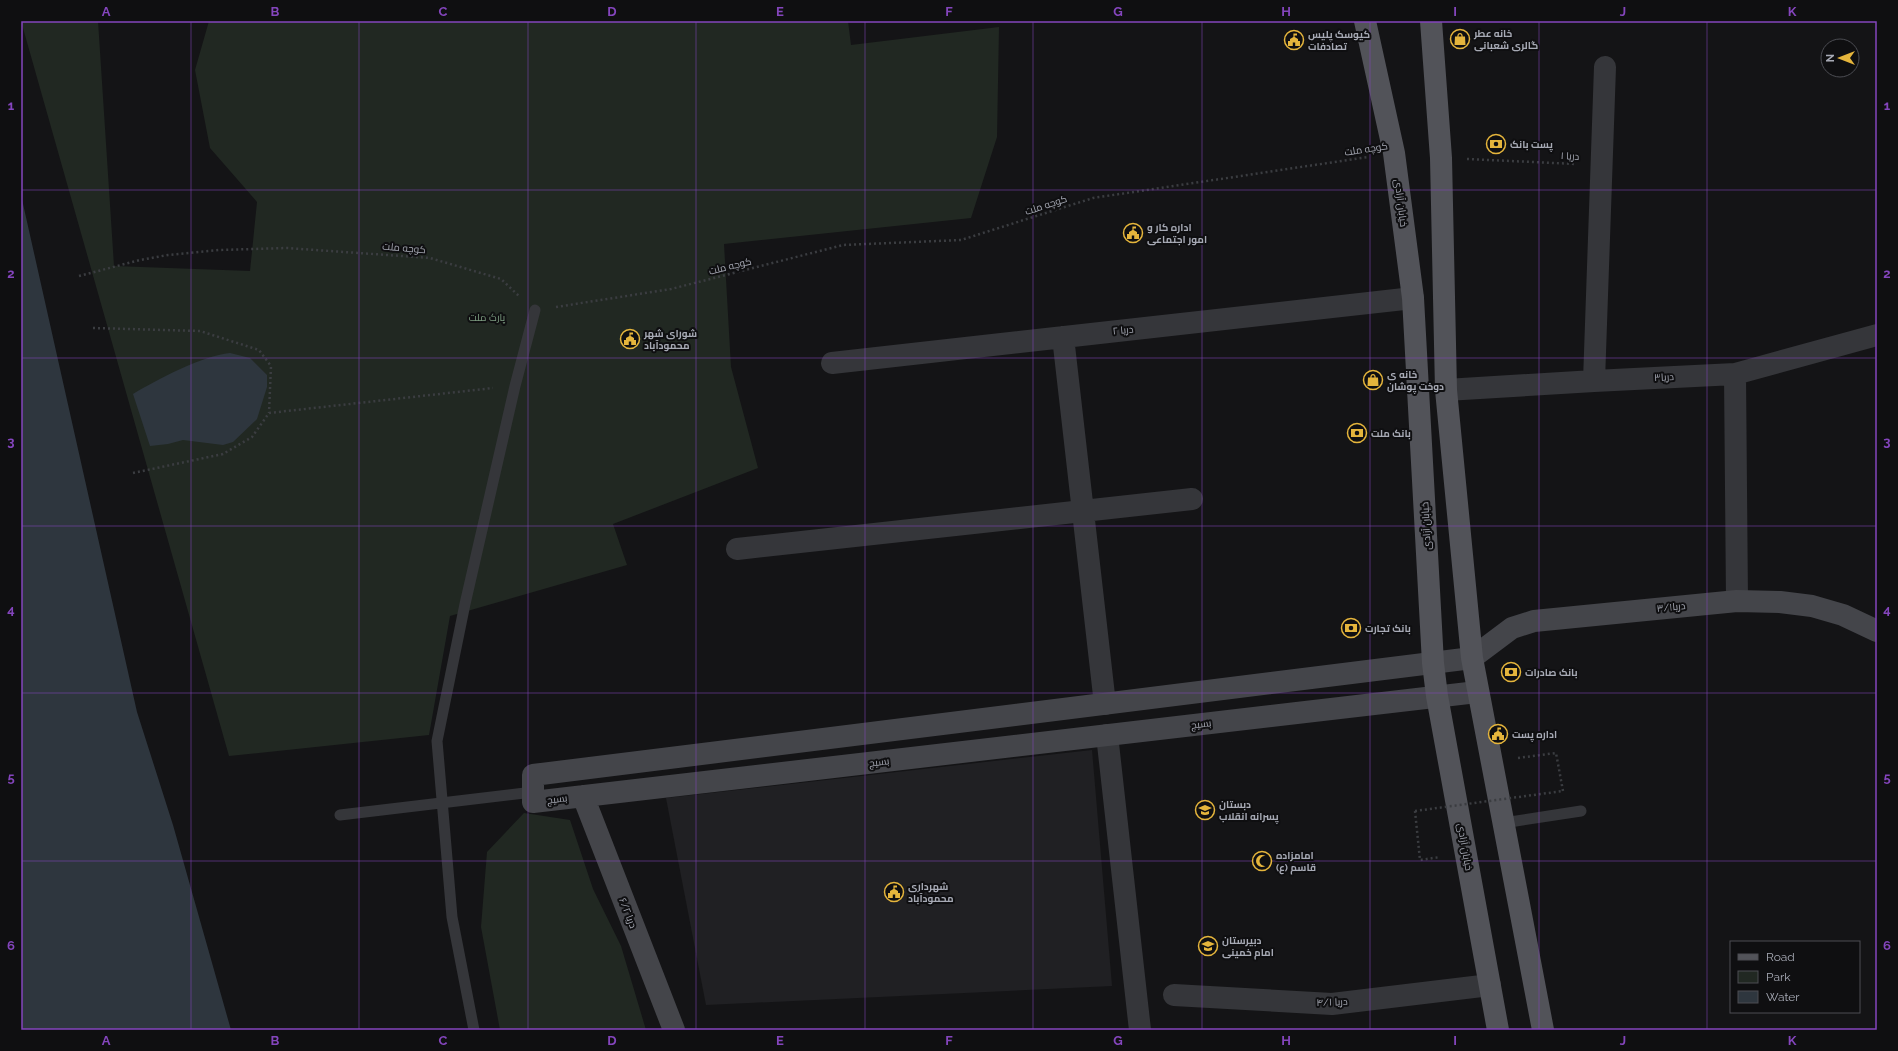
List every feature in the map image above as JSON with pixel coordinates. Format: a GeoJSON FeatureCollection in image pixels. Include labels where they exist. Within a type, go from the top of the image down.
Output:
{"type":"FeatureCollection","features":[{"type":"Feature","properties":{"kind":"main road","name":"خیابان آزادی"},"geometry":{"type":"LineString","coordinates":[[1365,21],[1394,153],[1413,298],[1433,663],[1437,696],[1498,1030]]}},
{"type":"Feature","properties":{"kind":"main road"},"geometry":{"type":"LineString","coordinates":[[1431,21],[1441,158],[1446,390],[1472,658],[1477,692],[1504,823],[1543,1030]]}},
{"type":"Feature","properties":{"kind":"street"},"geometry":{"type":"LineString","coordinates":[[1594,380],[1605,67]]}},
{"type":"Feature","properties":{"kind":"street","name":"دریا ۲"},"geometry":{"type":"LineString","coordinates":[[832,363],[1413,298]]}},
{"type":"Feature","properties":{"kind":"street","name":"دریا۳"},"geometry":{"type":"LineString","coordinates":[[1446,390],[1594,380],[1735,374],[1877,335]]}},
{"type":"Feature","properties":{"kind":"street"},"geometry":{"type":"LineString","coordinates":[[1063,337],[1106,704],[1140,1030]]}},
{"type":"Feature","properties":{"kind":"street"},"geometry":{"type":"LineString","coordinates":[[1735,374],[1737,601]]}},
{"type":"Feature","properties":{"kind":"street"},"geometry":{"type":"LineString","coordinates":[[738,549],[1192,498]]}},
{"type":"Feature","properties":{"kind":"street","name":"دریا۳/۱"},"geometry":{"type":"LineString","coordinates":[[1472,658],[1512,628],[1534,621],[1737,601],[1780,602],[1812,606],[1843,614],[1877,631]]}},
{"type":"Feature","properties":{"kind":"street","name":"بسیج"},"geometry":{"type":"LineString","coordinates":[[1472,658],[533,775],[533,802],[1477,692]]}},
{"type":"Feature","properties":{"kind":"street"},"geometry":{"type":"LineString","coordinates":[[706,754],[708,782]]}},
{"type":"Feature","properties":{"kind":"street","name":"دریا ۶/۲"},"geometry":{"type":"LineString","coordinates":[[583,796],[674,1030]]}},
{"type":"Feature","properties":{"kind":"street","name":"دریا ۴/۱"},"geometry":{"type":"LineString","coordinates":[[1174,995],[1332,1004],[1490,985]]}},
{"type":"Feature","properties":{"kind":"lane"},"geometry":{"type":"LineString","coordinates":[[474,1030],[452,917],[444,803],[437,741],[465,604],[534,310]]}},
{"type":"Feature","properties":{"kind":"lane"},"geometry":{"type":"LineString","coordinates":[[340,815],[533,792]]}},
{"type":"Feature","properties":{"kind":"lane"},"geometry":{"type":"LineString","coordinates":[[1504,823],[1581,811]]}},
{"type":"Feature","properties":{"kind":"path","name":"کوچه ملت"},"geometry":{"type":"LineString","coordinates":[[79,276],[140,260],[168,255],[219,250],[287,248],[345,251],[430,258],[501,279],[534,310],[671,289],[843,246],[960,240],[1093,198],[1394,153]]}},
{"type":"Feature","properties":{"kind":"path","name":"دریا ۱"},"geometry":{"type":"LineString","coordinates":[[1441,158],[1602,166]]}},
{"type":"Feature","properties":{"kind":"path"},"geometry":{"type":"LineString","coordinates":[[93,328],[200,331],[259,350],[271,366],[269,413],[252,437],[222,454],[133,473]]}},
{"type":"Feature","properties":{"kind":"path"},"geometry":{"type":"LineString","coordinates":[[269,413],[515,386]]}},
{"type":"Feature","properties":{"kind":"path"},"geometry":{"type":"LineString","coordinates":[[1420,860],[1414,811],[1563,791],[1556,753],[1492,762]]}},
{"type":"Feature","properties":{"kind":"shaded area","name":"شهرداری محمودآباد"},"geometry":{"type":"Polygon","coordinates":[[[1092,750],[1112,986],[706,1005],[666,798],[1092,750]]]}},
{"type":"Feature","properties":{"kind":"green space","name":"پارک ملت"},"geometry":{"type":"Polygon","coordinates":[[[21,21],[98,21],[114,266],[250,271],[257,202],[210,148],[195,70],[209,21],[848,21],[851,45],[999,27],[997,137],[971,218],[724,244],[731,367],[758,468],[613,524],[627,565],[450,616],[429,735],[229,756],[21,21]]]}},
{"type":"Feature","properties":{"kind":"green space"},"geometry":{"type":"Polygon","coordinates":[[[524,813],[570,820],[593,889],[621,946],[646,1030],[500,1030],[481,927],[487,852],[524,813]]]}},
{"type":"Feature","properties":{"kind":"water"},"geometry":{"type":"Polygon","coordinates":[[[21,195],[137,712],[173,825],[231,1030],[21,1030],[21,195]]]}},
{"type":"Feature","properties":{"kind":"water"},"geometry":{"type":"Polygon","coordinates":[[[230,353],[250,358],[267,375],[267,387],[257,419],[233,442],[223,445],[183,440],[168,444],[150,446],[133,394],[167,375],[194,363],[230,353]]]}},
{"type":"Feature","properties":{"kind":"place","name":"خانه عطر گالری شعبانی"},"geometry":{"type":"Point","coordinates":[1460,39]}},
{"type":"Feature","properties":{"kind":"place","name":"کیوسک پلیس تصادفات"},"geometry":{"type":"Point","coordinates":[1294,40]}},
{"type":"Feature","properties":{"kind":"place","name":"پست بانک"},"geometry":{"type":"Point","coordinates":[1496,144]}},
{"type":"Feature","properties":{"kind":"place","name":"اداره کار و امور اجتماعی"},"geometry":{"type":"Point","coordinates":[1133,233]}},
{"type":"Feature","properties":{"kind":"place","name":"شورای شهر محمودآباد"},"geometry":{"type":"Point","coordinates":[630,339]}},
{"type":"Feature","properties":{"kind":"place","name":"خانه ی دوخت پوشان"},"geometry":{"type":"Point","coordinates":[1373,380]}},
{"type":"Feature","properties":{"kind":"place","name":"بانک ملت"},"geometry":{"type":"Point","coordinates":[1357,433]}},
{"type":"Feature","properties":{"kind":"place","name":"بانک تجارت"},"geometry":{"type":"Point","coordinates":[1351,628]}},
{"type":"Feature","properties":{"kind":"place","name":"بانک صادرات"},"geometry":{"type":"Point","coordinates":[1511,672]}},
{"type":"Feature","properties":{"kind":"place","name":"اداره پست"},"geometry":{"type":"Point","coordinates":[1498,734]}},
{"type":"Feature","properties":{"kind":"place","name":"دبستان پسرانه انقلاب"},"geometry":{"type":"Point","coordinates":[1205,810]}},
{"type":"Feature","properties":{"kind":"place","name":"امامزاده قاسم (ع)"},"geometry":{"type":"Point","coordinates":[1262,861]}},
{"type":"Feature","properties":{"kind":"place","name":"شهرداری محمودآباد"},"geometry":{"type":"Point","coordinates":[894,892]}},
{"type":"Feature","properties":{"kind":"place","name":"دبیرستان امام خمینی"},"geometry":{"type":"Point","coordinates":[1208,946]}}]}
